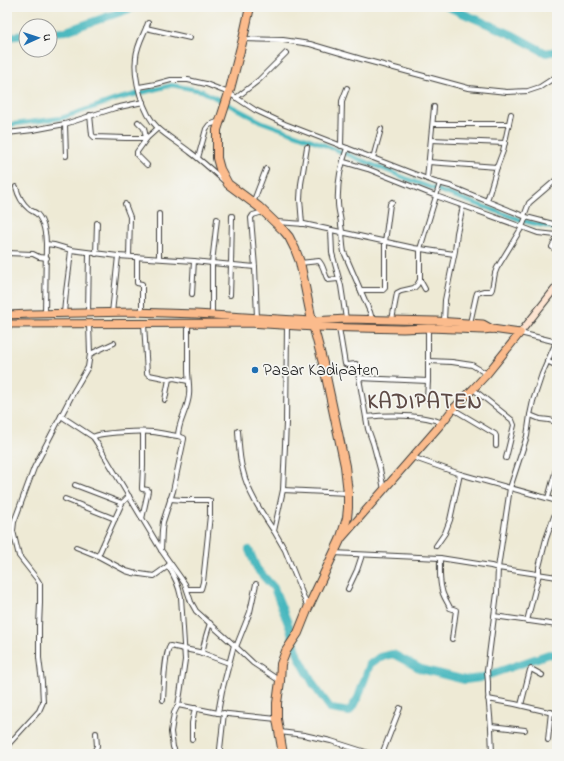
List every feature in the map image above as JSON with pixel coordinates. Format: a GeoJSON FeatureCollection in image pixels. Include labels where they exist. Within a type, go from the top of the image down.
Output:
{"type":"FeatureCollection","features":[{"type":"Feature","properties":{"kind":"highway"},"geometry":{"type":"LineString","coordinates":[[250,7],[228,95],[217,130],[220,169],[228,184],[275,222],[289,237],[295,249],[300,263],[345,466],[348,494],[347,518],[340,540],[298,633],[286,651],[281,664],[277,702],[277,719],[283,754]]}},
{"type":"Feature","properties":{"kind":"main road"},"geometry":{"type":"LineString","coordinates":[[340,540],[384,491],[453,409],[487,374],[557,286]]}},
{"type":"Feature","properties":{"kind":"main road"},"geometry":{"type":"LineString","coordinates":[[133,312],[133,324]]}},
{"type":"Feature","properties":{"kind":"main road"},"geometry":{"type":"LineString","coordinates":[[7,315],[142,312],[257,318],[339,328],[492,329],[520,333]]}},
{"type":"Feature","properties":{"kind":"main road"},"geometry":{"type":"LineString","coordinates":[[92,313],[92,324]]}},
{"type":"Feature","properties":{"kind":"main road"},"geometry":{"type":"LineString","coordinates":[[31,314],[31,323]]}},
{"type":"Feature","properties":{"kind":"main road"},"geometry":{"type":"LineString","coordinates":[[7,324],[249,324],[287,326],[346,319],[372,319],[444,321],[483,324],[492,329]]}},
{"type":"Feature","properties":{"kind":"street"},"geometry":{"type":"LineString","coordinates":[[148,23],[141,39],[136,58],[139,88],[146,110],[158,128],[198,158],[228,184]]}},
{"type":"Feature","properties":{"kind":"street"},"geometry":{"type":"LineString","coordinates":[[146,28],[190,38]]}},
{"type":"Feature","properties":{"kind":"street"},"geometry":{"type":"LineString","coordinates":[[243,39],[283,40],[310,44],[468,88],[507,92],[528,92],[540,87],[557,76]]}},
{"type":"Feature","properties":{"kind":"street"},"geometry":{"type":"LineString","coordinates":[[236,98],[259,80],[286,53]]}},
{"type":"Feature","properties":{"kind":"street"},"geometry":{"type":"LineString","coordinates":[[139,88],[171,80],[188,80],[206,84],[285,124],[347,149],[440,184],[450,186],[525,217],[557,224]]}},
{"type":"Feature","properties":{"kind":"street"},"geometry":{"type":"LineString","coordinates":[[341,146],[342,101],[347,88]]}},
{"type":"Feature","properties":{"kind":"street"},"geometry":{"type":"LineString","coordinates":[[7,133],[65,124],[142,100]]}},
{"type":"Feature","properties":{"kind":"street"},"geometry":{"type":"LineString","coordinates":[[427,179],[434,107]]}},
{"type":"Feature","properties":{"kind":"street"},"geometry":{"type":"LineString","coordinates":[[488,201],[503,151],[511,114]]}},
{"type":"Feature","properties":{"kind":"street"},"geometry":{"type":"LineString","coordinates":[[90,115],[92,135],[94,137],[147,138]]}},
{"type":"Feature","properties":{"kind":"street"},"geometry":{"type":"LineString","coordinates":[[198,158],[206,129],[209,125],[221,117]]}},
{"type":"Feature","properties":{"kind":"street"},"geometry":{"type":"LineString","coordinates":[[138,122],[144,128],[147,138]]}},
{"type":"Feature","properties":{"kind":"street"},"geometry":{"type":"LineString","coordinates":[[65,124],[66,156]]}},
{"type":"Feature","properties":{"kind":"street"},"geometry":{"type":"LineString","coordinates":[[433,124],[509,124]]}},
{"type":"Feature","properties":{"kind":"street"},"geometry":{"type":"LineString","coordinates":[[147,165],[137,155],[137,152],[147,138],[158,128]]}},
{"type":"Feature","properties":{"kind":"street"},"geometry":{"type":"LineString","coordinates":[[373,158],[381,129]]}},
{"type":"Feature","properties":{"kind":"street"},"geometry":{"type":"LineString","coordinates":[[431,140],[505,143]]}},
{"type":"Feature","properties":{"kind":"street"},"geometry":{"type":"LineString","coordinates":[[302,224],[300,199],[307,147]]}},
{"type":"Feature","properties":{"kind":"street"},"geometry":{"type":"LineString","coordinates":[[347,149],[339,180],[338,192],[338,211],[342,225],[344,252],[372,319]]}},
{"type":"Feature","properties":{"kind":"street"},"geometry":{"type":"LineString","coordinates":[[344,161],[463,206],[538,232],[556,236],[552,248],[557,251]]}},
{"type":"Feature","properties":{"kind":"street"},"geometry":{"type":"LineString","coordinates":[[428,162],[497,167]]}},
{"type":"Feature","properties":{"kind":"street"},"geometry":{"type":"LineString","coordinates":[[253,203],[266,169]]}},
{"type":"Feature","properties":{"kind":"street"},"geometry":{"type":"LineString","coordinates":[[470,323],[477,293],[491,291],[497,268],[522,226],[529,203],[557,179]]}},
{"type":"Feature","properties":{"kind":"street"},"geometry":{"type":"LineString","coordinates":[[425,289],[420,280],[420,249],[440,184]]}},
{"type":"Feature","properties":{"kind":"street"},"geometry":{"type":"LineString","coordinates":[[16,187],[24,203],[40,218],[45,231],[47,258],[45,314]]}},
{"type":"Feature","properties":{"kind":"street"},"geometry":{"type":"LineString","coordinates":[[360,290],[383,290],[385,288],[385,242],[390,204],[392,202]]}},
{"type":"Feature","properties":{"kind":"street"},"geometry":{"type":"LineString","coordinates":[[125,204],[130,217],[129,256]]}},
{"type":"Feature","properties":{"kind":"street"},"geometry":{"type":"LineString","coordinates":[[444,321],[445,300],[463,206]]}},
{"type":"Feature","properties":{"kind":"street"},"geometry":{"type":"LineString","coordinates":[[257,318],[251,218],[253,215],[264,212]]}},
{"type":"Feature","properties":{"kind":"street"},"geometry":{"type":"LineString","coordinates":[[159,214],[159,258]]}},
{"type":"Feature","properties":{"kind":"street"},"geometry":{"type":"LineString","coordinates":[[230,295],[232,216]]}},
{"type":"Feature","properties":{"kind":"street"},"geometry":{"type":"LineString","coordinates":[[212,315],[212,263],[217,219]]}},
{"type":"Feature","properties":{"kind":"street"},"geometry":{"type":"LineString","coordinates":[[275,222],[302,224],[420,249],[454,254]]}},
{"type":"Feature","properties":{"kind":"street"},"geometry":{"type":"LineString","coordinates":[[96,254],[97,223]]}},
{"type":"Feature","properties":{"kind":"street"},"geometry":{"type":"LineString","coordinates":[[331,230],[332,252],[346,319]]}},
{"type":"Feature","properties":{"kind":"street"},"geometry":{"type":"LineString","coordinates":[[46,244],[96,254],[255,267]]}},
{"type":"Feature","properties":{"kind":"street"},"geometry":{"type":"LineString","coordinates":[[64,313],[71,250]]}},
{"type":"Feature","properties":{"kind":"street"},"geometry":{"type":"LineString","coordinates":[[7,253],[34,254],[38,257],[47,258]]}},
{"type":"Feature","properties":{"kind":"street"},"geometry":{"type":"LineString","coordinates":[[89,253],[92,313]]}},
{"type":"Feature","properties":{"kind":"street"},"geometry":{"type":"LineString","coordinates":[[112,313],[118,256]]}},
{"type":"Feature","properties":{"kind":"street"},"geometry":{"type":"LineString","coordinates":[[137,257],[136,281],[142,284],[142,312]]}},
{"type":"Feature","properties":{"kind":"street"},"geometry":{"type":"LineString","coordinates":[[192,294],[194,261]]}},
{"type":"Feature","properties":{"kind":"street"},"geometry":{"type":"LineString","coordinates":[[300,263],[319,261],[322,264],[328,280],[338,278]]}},
{"type":"Feature","properties":{"kind":"street"},"geometry":{"type":"LineString","coordinates":[[392,320],[397,293],[414,288],[420,280]]}},
{"type":"Feature","properties":{"kind":"street"},"geometry":{"type":"LineString","coordinates":[[7,746],[39,711],[43,702],[39,658],[40,584],[38,578],[19,556],[13,527],[14,522],[34,468],[63,417],[74,391],[87,370],[90,354],[92,324]]}},
{"type":"Feature","properties":{"kind":"street"},"geometry":{"type":"LineString","coordinates":[[144,324],[148,375],[169,379],[174,378],[188,380]]}},
{"type":"Feature","properties":{"kind":"street"},"geometry":{"type":"LineString","coordinates":[[178,436],[178,429],[186,410],[189,394],[188,324]]}},
{"type":"Feature","properties":{"kind":"street"},"geometry":{"type":"LineString","coordinates":[[274,531],[283,490],[286,423],[287,326]]}},
{"type":"Feature","properties":{"kind":"street"},"geometry":{"type":"LineString","coordinates":[[339,328],[345,364],[356,364],[368,429],[380,468],[384,491]]}},
{"type":"Feature","properties":{"kind":"street"},"geometry":{"type":"LineString","coordinates":[[427,400],[428,328]]}},
{"type":"Feature","properties":{"kind":"street"},"geometry":{"type":"LineString","coordinates":[[492,754],[487,671],[498,568],[510,488],[527,436],[533,401],[542,374],[556,342],[520,333]]}},
{"type":"Feature","properties":{"kind":"street"},"geometry":{"type":"LineString","coordinates":[[90,354],[114,343]]}},
{"type":"Feature","properties":{"kind":"street"},"geometry":{"type":"LineString","coordinates":[[428,361],[452,362],[472,366],[487,374]]}},
{"type":"Feature","properties":{"kind":"street"},"geometry":{"type":"LineString","coordinates":[[548,361],[557,366]]}},
{"type":"Feature","properties":{"kind":"street"},"geometry":{"type":"LineString","coordinates":[[359,378],[428,382]]}},
{"type":"Feature","properties":{"kind":"street"},"geometry":{"type":"LineString","coordinates":[[164,400],[169,379]]}},
{"type":"Feature","properties":{"kind":"street"},"geometry":{"type":"LineString","coordinates":[[473,389],[512,420],[514,424],[506,458]]}},
{"type":"Feature","properties":{"kind":"street"},"geometry":{"type":"LineString","coordinates":[[453,409],[495,434],[496,446]]}},
{"type":"Feature","properties":{"kind":"street"},"geometry":{"type":"LineString","coordinates":[[366,417],[387,415],[405,416],[424,418],[442,423]]}},
{"type":"Feature","properties":{"kind":"street"},"geometry":{"type":"LineString","coordinates":[[530,415],[540,419],[557,422]]}},
{"type":"Feature","properties":{"kind":"street"},"geometry":{"type":"LineString","coordinates":[[63,417],[93,437],[169,564],[180,591],[182,597],[185,660],[178,704],[174,713],[171,732],[173,747],[176,754]]}},
{"type":"Feature","properties":{"kind":"street"},"geometry":{"type":"LineString","coordinates":[[238,431],[240,460],[243,473],[262,513],[285,550],[308,608]]}},
{"type":"Feature","properties":{"kind":"street"},"geometry":{"type":"LineString","coordinates":[[142,519],[148,491],[142,488],[143,432]]}},
{"type":"Feature","properties":{"kind":"street"},"geometry":{"type":"LineString","coordinates":[[93,437],[108,433],[152,432],[184,438],[162,530],[161,550]]}},
{"type":"Feature","properties":{"kind":"street"},"geometry":{"type":"LineString","coordinates":[[412,457],[460,474],[557,501]]}},
{"type":"Feature","properties":{"kind":"street"},"geometry":{"type":"LineString","coordinates":[[548,498],[557,466]]}},
{"type":"Feature","properties":{"kind":"street"},"geometry":{"type":"LineString","coordinates":[[436,546],[445,533],[450,520],[460,474]]}},
{"type":"Feature","properties":{"kind":"street"},"geometry":{"type":"LineString","coordinates":[[75,485],[122,503]]}},
{"type":"Feature","properties":{"kind":"street"},"geometry":{"type":"LineString","coordinates":[[283,490],[348,494]]}},
{"type":"Feature","properties":{"kind":"street"},"geometry":{"type":"LineString","coordinates":[[98,556],[122,503],[129,496]]}},
{"type":"Feature","properties":{"kind":"street"},"geometry":{"type":"LineString","coordinates":[[65,499],[115,519]]}},
{"type":"Feature","properties":{"kind":"street"},"geometry":{"type":"LineString","coordinates":[[170,499],[210,501],[210,515],[203,582],[201,589],[187,589]]}},
{"type":"Feature","properties":{"kind":"street"},"geometry":{"type":"LineString","coordinates":[[527,621],[546,539],[557,508]]}},
{"type":"Feature","properties":{"kind":"street"},"geometry":{"type":"LineString","coordinates":[[76,547],[98,556],[126,571],[149,576],[155,576],[169,564]]}},
{"type":"Feature","properties":{"kind":"street"},"geometry":{"type":"LineString","coordinates":[[333,553],[440,558],[557,577]]}},
{"type":"Feature","properties":{"kind":"street"},"geometry":{"type":"LineString","coordinates":[[348,588],[357,570],[362,555]]}},
{"type":"Feature","properties":{"kind":"street"},"geometry":{"type":"LineString","coordinates":[[440,558],[442,592],[450,608],[456,610],[452,639]]}},
{"type":"Feature","properties":{"kind":"street"},"geometry":{"type":"LineString","coordinates":[[169,564],[180,576],[196,611],[253,663],[280,681]]}},
{"type":"Feature","properties":{"kind":"street"},"geometry":{"type":"LineString","coordinates":[[177,583],[180,576]]}},
{"type":"Feature","properties":{"kind":"street"},"geometry":{"type":"LineString","coordinates":[[218,713],[222,691],[235,646],[250,612],[256,584]]}},
{"type":"Feature","properties":{"kind":"street"},"geometry":{"type":"LineString","coordinates":[[494,616],[557,624]]}},
{"type":"Feature","properties":{"kind":"street"},"geometry":{"type":"LineString","coordinates":[[202,653],[210,624]]}},
{"type":"Feature","properties":{"kind":"street"},"geometry":{"type":"LineString","coordinates":[[163,700],[166,659],[170,646],[202,653],[230,664]]}},
{"type":"Feature","properties":{"kind":"street"},"geometry":{"type":"LineString","coordinates":[[521,705],[530,670],[531,669],[542,675]]}},
{"type":"Feature","properties":{"kind":"street"},"geometry":{"type":"LineString","coordinates":[[488,699],[557,714]]}},
{"type":"Feature","properties":{"kind":"street"},"geometry":{"type":"LineString","coordinates":[[178,704],[218,713],[277,719]]}},
{"type":"Feature","properties":{"kind":"street"},"geometry":{"type":"LineString","coordinates":[[192,739],[192,723],[195,708]]}},
{"type":"Feature","properties":{"kind":"street"},"geometry":{"type":"LineString","coordinates":[[382,754],[400,708]]}},
{"type":"Feature","properties":{"kind":"street"},"geometry":{"type":"LineString","coordinates":[[548,740],[551,712]]}},
{"type":"Feature","properties":{"kind":"street"},"geometry":{"type":"LineString","coordinates":[[220,754],[224,713]]}},
{"type":"Feature","properties":{"kind":"street"},"geometry":{"type":"LineString","coordinates":[[491,726],[525,730]]}},
{"type":"Feature","properties":{"kind":"street"},"geometry":{"type":"LineString","coordinates":[[280,732],[304,735],[372,754]]}},
{"type":"Feature","properties":{"kind":"street"},"geometry":{"type":"LineString","coordinates":[[60,754],[92,753],[96,746],[96,733]]}},
{"type":"Feature","properties":{"kind":"street"},"geometry":{"type":"LineString","coordinates":[[7,753],[23,754]]}},
{"type":"Feature","properties":{"kind":"waterway"},"geometry":{"type":"LineString","coordinates":[[58,32],[66,31],[135,7]]}},
{"type":"Feature","properties":{"kind":"waterway"},"geometry":{"type":"LineString","coordinates":[[448,7],[513,35],[546,53],[557,51]]}},
{"type":"Feature","properties":{"kind":"waterway"},"geometry":{"type":"LineString","coordinates":[[7,37],[18,36]]}},
{"type":"Feature","properties":{"kind":"waterway"},"geometry":{"type":"LineString","coordinates":[[7,125],[62,118],[117,99],[172,85],[202,91],[262,122],[317,142],[415,182],[524,221],[557,229]]}},
{"type":"Feature","properties":{"kind":"waterway"},"geometry":{"type":"LineString","coordinates":[[249,550],[257,569],[274,588],[299,657],[315,687],[331,709],[349,712],[358,698],[370,664],[380,657],[393,654],[421,669],[465,680],[480,678],[549,654],[557,655]]}},
{"type":"Feature","properties":{"kind":"place","name":"Pasar Kadipaten"},"geometry":{"type":"Point","coordinates":[255,370]}},
{"type":"Feature","properties":{"kind":"district","name":"KADIPATEN"},"geometry":{"type":"Point","coordinates":[425,403]}}]}
